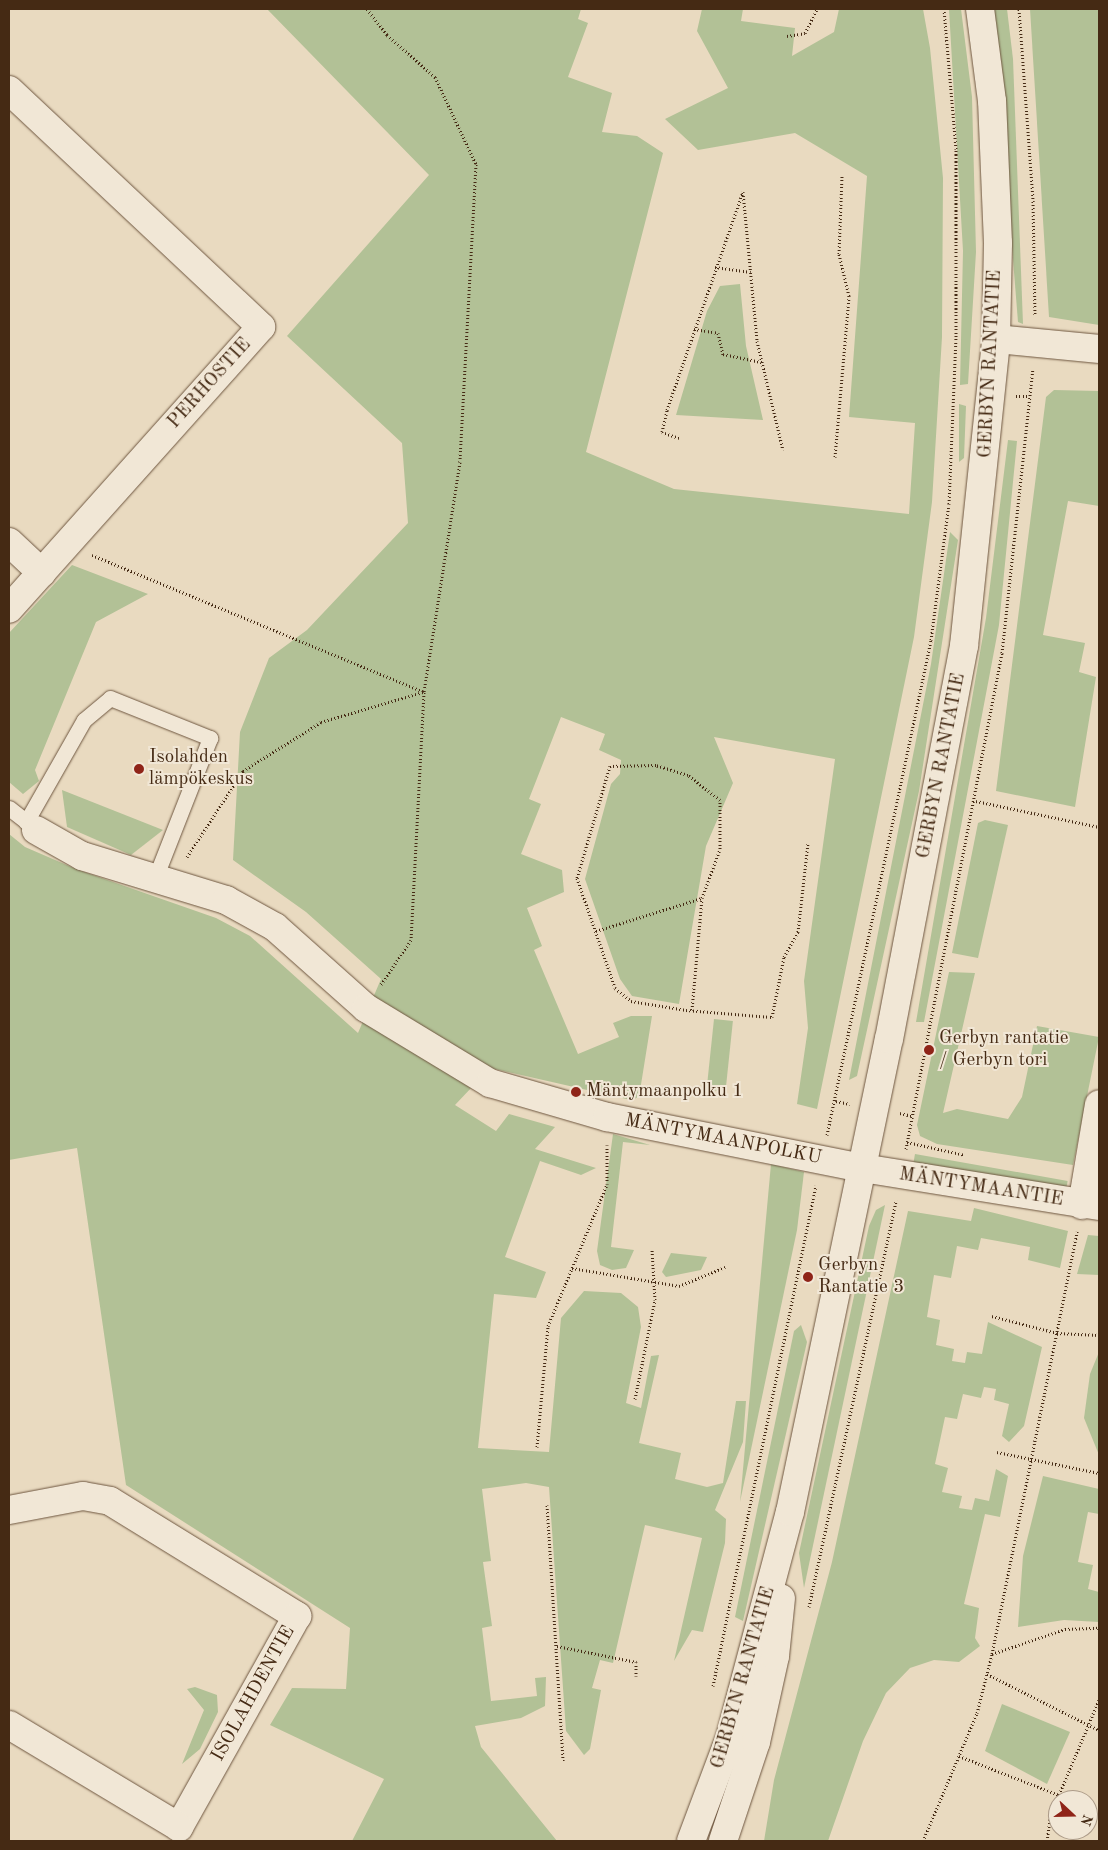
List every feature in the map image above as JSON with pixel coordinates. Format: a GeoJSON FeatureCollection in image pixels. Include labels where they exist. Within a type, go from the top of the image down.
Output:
{"type":"FeatureCollection","features":[{"type":"Feature","properties":{"kind":"street","name":"GERBYN RANTATIE"},"geometry":{"type":"LineString","coordinates":[[691,1841],[730,1737],[790,1512],[862,1168],[964,646],[996,340],[998,243],[992,101],[980,9]]}},
{"type":"Feature","properties":{"kind":"street","name":"PERHOSTIE"},"geometry":{"type":"LineString","coordinates":[[9,90],[261,327],[72,541],[9,609]]}},
{"type":"Feature","properties":{"kind":"street"},"geometry":{"type":"LineString","coordinates":[[996,340],[1099,349]]}},
{"type":"Feature","properties":{"kind":"street"},"geometry":{"type":"LineString","coordinates":[[9,542],[42,573]]}},
{"type":"Feature","properties":{"kind":"street","name":"MÄNTYMAANPOLKU"},"geometry":{"type":"LineString","coordinates":[[31,826],[82,856],[164,878],[226,900],[275,927],[366,1008],[490,1083],[607,1117],[862,1168]]}},
{"type":"Feature","properties":{"kind":"street"},"geometry":{"type":"LineString","coordinates":[[1091,1206],[1099,1104]]}},
{"type":"Feature","properties":{"kind":"street","name":"MÄNTYMAANTIE"},"geometry":{"type":"LineString","coordinates":[[862,1168],[1091,1206]]}},
{"type":"Feature","properties":{"kind":"street","name":"ISOLAHDENTIE"},"geometry":{"type":"LineString","coordinates":[[9,1510],[82,1496],[110,1502],[297,1616],[179,1827],[9,1725]]}},
{"type":"Feature","properties":{"kind":"street","name":"GERBYN RANTATIE"},"geometry":{"type":"LineString","coordinates":[[723,1841],[756,1742],[775,1656],[790,1512]]}},
{"type":"Feature","properties":{"kind":"lane"},"geometry":{"type":"LineString","coordinates":[[31,826],[84,720],[110,698],[210,738],[164,878]]}},
{"type":"Feature","properties":{"kind":"lane","name":"MÄNTYMAANPOLKU"},"geometry":{"type":"LineString","coordinates":[[9,808],[31,826]]}},
{"type":"Feature","properties":{"kind":"path"},"geometry":{"type":"LineString","coordinates":[[366,1008],[411,940],[424,692],[460,462],[476,164],[435,77],[387,34],[367,9]]}},
{"type":"Feature","properties":{"kind":"path"},"geometry":{"type":"LineString","coordinates":[[787,36],[805,33],[817,9]]}},
{"type":"Feature","properties":{"kind":"path"},"geometry":{"type":"LineString","coordinates":[[712,1693],[931,640],[949,504],[956,337],[956,149],[944,9]]}},
{"type":"Feature","properties":{"kind":"path"},"geometry":{"type":"LineString","coordinates":[[835,457],[849,296],[839,254],[842,175]]}},
{"type":"Feature","properties":{"kind":"path"},"geometry":{"type":"LineString","coordinates":[[679,438],[662,432],[694,329],[743,192],[762,362],[783,450]]}},
{"type":"Feature","properties":{"kind":"path"},"geometry":{"type":"LineString","coordinates":[[715,267],[751,272]]}},
{"type":"Feature","properties":{"kind":"path"},"geometry":{"type":"LineString","coordinates":[[694,329],[718,334],[723,354],[762,362]]}},
{"type":"Feature","properties":{"kind":"path"},"geometry":{"type":"LineString","coordinates":[[72,541],[104,563],[424,692]]}},
{"type":"Feature","properties":{"kind":"path"},"geometry":{"type":"LineString","coordinates":[[164,878],[244,771],[321,722],[424,692]]}},
{"type":"Feature","properties":{"kind":"path"},"geometry":{"type":"LineString","coordinates":[[692,1010],[702,898],[720,849],[720,800],[688,776],[656,765],[610,766],[577,878],[615,988],[631,1001],[692,1010],[772,1017],[784,957],[798,932],[808,843]]}},
{"type":"Feature","properties":{"kind":"path"},"geometry":{"type":"LineString","coordinates":[[976,801],[1099,827]]}},
{"type":"Feature","properties":{"kind":"path"},"geometry":{"type":"LineString","coordinates":[[596,931],[702,898]]}},
{"type":"Feature","properties":{"kind":"path"},"geometry":{"type":"LineString","coordinates":[[537,1447],[548,1326],[607,1184],[607,1117]]}},
{"type":"Feature","properties":{"kind":"path"},"geometry":{"type":"LineString","coordinates":[[923,1841],[959,1756],[987,1674],[1075,1238]]}},
{"type":"Feature","properties":{"kind":"path"},"geometry":{"type":"LineString","coordinates":[[635,1399],[655,1300],[651,1282],[652,1250]]}},
{"type":"Feature","properties":{"kind":"path"},"geometry":{"type":"LineString","coordinates":[[572,1268],[680,1286],[725,1267]]}},
{"type":"Feature","properties":{"kind":"path"},"geometry":{"type":"LineString","coordinates":[[992,1316],[1057,1333],[1099,1335]]}},
{"type":"Feature","properties":{"kind":"path"},"geometry":{"type":"LineString","coordinates":[[998,1452],[1099,1473]]}},
{"type":"Feature","properties":{"kind":"path"},"geometry":{"type":"LineString","coordinates":[[547,1505],[563,1760]]}},
{"type":"Feature","properties":{"kind":"path"},"geometry":{"type":"LineString","coordinates":[[992,1654],[1056,1632],[1099,1628]]}},
{"type":"Feature","properties":{"kind":"path"},"geometry":{"type":"LineString","coordinates":[[557,1646],[636,1662],[636,1676]]}},
{"type":"Feature","properties":{"kind":"path"},"geometry":{"type":"LineString","coordinates":[[987,1674],[1099,1730]]}},
{"type":"Feature","properties":{"kind":"path"},"geometry":{"type":"LineString","coordinates":[[1061,1790],[1099,1700]]}},
{"type":"Feature","properties":{"kind":"path"},"geometry":{"type":"LineString","coordinates":[[959,1756],[1048,1791]]}},
{"type":"Feature","properties":{"kind":"green space"},"geometry":{"type":"Polygon","coordinates":[[[267,9],[581,9],[578,19],[588,23],[568,77],[612,93],[602,132],[637,136],[663,153],[586,452],[674,489],[909,514],[915,423],[849,417],[867,176],[795,133],[698,150],[665,119],[728,88],[697,31],[702,9],[743,9],[741,21],[795,28],[792,56],[834,32],[839,9],[923,9],[930,48],[943,178],[942,337],[932,502],[914,637],[817,1109],[797,1104],[808,1028],[804,981],[835,759],[714,737],[733,783],[706,846],[679,1004],[632,996],[620,979],[585,879],[611,784],[620,774],[621,760],[599,750],[605,734],[561,717],[529,799],[541,804],[521,854],[562,870],[564,892],[527,908],[542,946],[534,950],[578,1054],[619,1037],[613,1023],[631,1016],[652,1016],[639,1097],[631,1100],[490,1068],[455,1105],[496,1131],[509,1114],[555,1127],[535,1149],[596,1168],[581,1175],[540,1161],[505,1257],[546,1272],[536,1298],[494,1294],[478,1448],[549,1452],[561,1318],[584,1291],[621,1293],[638,1307],[641,1327],[626,1403],[641,1408],[651,1356],[659,1355],[639,1443],[681,1453],[675,1479],[707,1487],[723,1483],[736,1401],[746,1401],[743,1442],[715,1510],[726,1519],[725,1543],[703,1632],[692,1630],[674,1661],[702,1538],[645,1525],[613,1663],[600,1660],[592,1688],[601,1690],[590,1749],[584,1755],[566,1731],[549,1487],[526,1483],[482,1489],[491,1561],[483,1562],[492,1626],[482,1628],[491,1701],[537,1696],[535,1678],[546,1677],[545,1706],[521,1718],[475,1726],[481,1747],[557,1841],[352,1841],[384,1779],[270,1725],[292,1688],[346,1689],[350,1628],[126,1485],[77,1148],[9,1160],[9,834],[25,847],[76,869],[216,918],[250,936],[358,1033],[381,979],[306,912],[233,860],[240,732],[269,658],[307,630],[408,523],[402,443],[287,336],[429,175],[267,9]]]}},
{"type":"Feature","properties":{"kind":"green space"},"geometry":{"type":"Polygon","coordinates":[[[949,9],[961,9],[972,97],[976,252],[968,384],[960,385],[963,251],[949,9]]]}},
{"type":"Feature","properties":{"kind":"green space"},"geometry":{"type":"Polygon","coordinates":[[[993,9],[1007,9],[1013,59],[1023,324],[1018,322],[993,9]]]}},
{"type":"Feature","properties":{"kind":"green space"},"geometry":{"type":"Polygon","coordinates":[[[1030,9],[1099,9],[1099,325],[1049,317],[1030,9]]]}},
{"type":"Feature","properties":{"kind":"green space"},"geometry":{"type":"Polygon","coordinates":[[[740,284],[746,346],[763,420],[676,415],[707,311],[720,286],[740,284]]]}},
{"type":"Feature","properties":{"kind":"green space"},"geometry":{"type":"Polygon","coordinates":[[[1054,390],[1099,391],[1099,506],[1068,501],[1043,635],[1085,643],[1079,672],[1096,677],[1075,807],[996,791],[1046,397],[1054,390]]]}},
{"type":"Feature","properties":{"kind":"green space"},"geometry":{"type":"Polygon","coordinates":[[[959,404],[966,406],[964,458],[959,462],[959,404]]]}},
{"type":"Feature","properties":{"kind":"green space"},"geometry":{"type":"Polygon","coordinates":[[[1008,440],[1017,441],[999,625],[924,1022],[916,1022],[986,618],[1008,440]]]}},
{"type":"Feature","properties":{"kind":"green space"},"geometry":{"type":"Polygon","coordinates":[[[950,532],[958,540],[919,791],[857,1076],[849,1080],[931,664],[950,532]]]}},
{"type":"Feature","properties":{"kind":"green space"},"geometry":{"type":"Polygon","coordinates":[[[72,565],[148,594],[96,622],[35,770],[39,781],[23,794],[9,782],[9,633],[72,565]]]}},
{"type":"Feature","properties":{"kind":"green space"},"geometry":{"type":"Polygon","coordinates":[[[62,790],[163,830],[131,855],[67,827],[62,790]]]}},
{"type":"Feature","properties":{"kind":"green space"},"geometry":{"type":"Polygon","coordinates":[[[985,820],[1008,825],[978,958],[952,953],[978,823],[985,820]]]}},
{"type":"Feature","properties":{"kind":"green space"},"geometry":{"type":"Polygon","coordinates":[[[949,972],[975,973],[943,1113],[957,1109],[1008,1119],[1022,1097],[1037,1026],[1099,1037],[1073,1165],[937,1144],[920,1136],[917,1125],[949,972]]]}},
{"type":"Feature","properties":{"kind":"green space"},"geometry":{"type":"Polygon","coordinates":[[[714,1019],[733,1021],[725,1092],[707,1090],[714,1019]]]}},
{"type":"Feature","properties":{"kind":"green space"},"geometry":{"type":"Polygon","coordinates":[[[613,1134],[650,1145],[623,1142],[611,1247],[634,1250],[626,1268],[612,1270],[600,1265],[597,1251],[613,1134]]]}},
{"type":"Feature","properties":{"kind":"green space"},"geometry":{"type":"Polygon","coordinates":[[[915,1154],[1068,1181],[1066,1191],[913,1164],[915,1154]]]}},
{"type":"Feature","properties":{"kind":"green space"},"geometry":{"type":"Polygon","coordinates":[[[771,1164],[804,1172],[797,1230],[740,1502],[771,1164]]]}},
{"type":"Feature","properties":{"kind":"green space"},"geometry":{"type":"Polygon","coordinates":[[[885,1205],[804,1588],[799,1553],[869,1226],[876,1210],[885,1205]]]}},
{"type":"Feature","properties":{"kind":"green space"},"geometry":{"type":"Polygon","coordinates":[[[974,1208],[1068,1231],[1060,1268],[1028,1260],[1030,1247],[981,1238],[978,1250],[957,1246],[951,1278],[934,1275],[927,1317],[940,1320],[936,1345],[954,1349],[952,1361],[965,1363],[967,1352],[982,1354],[988,1322],[1042,1347],[1024,1426],[1009,1442],[1002,1436],[1009,1404],[994,1400],[996,1389],[984,1387],[981,1398],[963,1394],[957,1419],[945,1417],[935,1464],[948,1468],[942,1492],[962,1496],[959,1508],[972,1510],[975,1498],[989,1501],[996,1469],[1008,1476],[1000,1517],[985,1514],[964,1604],[979,1608],[975,1638],[980,1646],[959,1662],[934,1660],[910,1668],[886,1693],[863,1741],[828,1841],[764,1841],[774,1780],[832,1562],[908,1211],[971,1221],[974,1208]]]}},
{"type":"Feature","properties":{"kind":"green space"},"geometry":{"type":"Polygon","coordinates":[[[1088,1235],[1099,1236],[1099,1275],[1077,1274],[1088,1235]]]}},
{"type":"Feature","properties":{"kind":"green space"},"geometry":{"type":"Polygon","coordinates":[[[671,1253],[707,1257],[701,1270],[666,1277],[662,1272],[671,1253]]]}},
{"type":"Feature","properties":{"kind":"green space"},"geometry":{"type":"Polygon","coordinates":[[[801,1325],[807,1342],[743,1621],[735,1617],[794,1331],[801,1325]]]}},
{"type":"Feature","properties":{"kind":"green space"},"geometry":{"type":"Polygon","coordinates":[[[1099,1352],[1099,1455],[1084,1418],[1090,1374],[1099,1352]]]}},
{"type":"Feature","properties":{"kind":"green space"},"geometry":{"type":"Polygon","coordinates":[[[1043,1476],[1099,1489],[1099,1514],[1088,1512],[1078,1562],[1093,1565],[1088,1589],[1099,1592],[1099,1622],[1064,1620],[1018,1627],[1023,1556],[1043,1476]]]}},
{"type":"Feature","properties":{"kind":"green space"},"geometry":{"type":"Polygon","coordinates":[[[195,1687],[217,1695],[218,1712],[200,1749],[182,1764],[204,1710],[187,1689],[195,1687]]]}},
{"type":"Feature","properties":{"kind":"green space"},"geometry":{"type":"Polygon","coordinates":[[[1002,1704],[1070,1732],[1047,1784],[985,1751],[1002,1704]]]}},
{"type":"Feature","properties":{"kind":"place","name":"Isolahden lämpökeskus"},"geometry":{"type":"Point","coordinates":[139,769]}},
{"type":"Feature","properties":{"kind":"place","name":"Gerbyn rantatie / Gerbyn tori"},"geometry":{"type":"Point","coordinates":[929,1050]}},
{"type":"Feature","properties":{"kind":"place","name":"Mäntymaanpolku 1"},"geometry":{"type":"Point","coordinates":[576,1092]}},
{"type":"Feature","properties":{"kind":"place","name":"Gerbyn Rantatie 3"},"geometry":{"type":"Point","coordinates":[808,1277]}}]}
